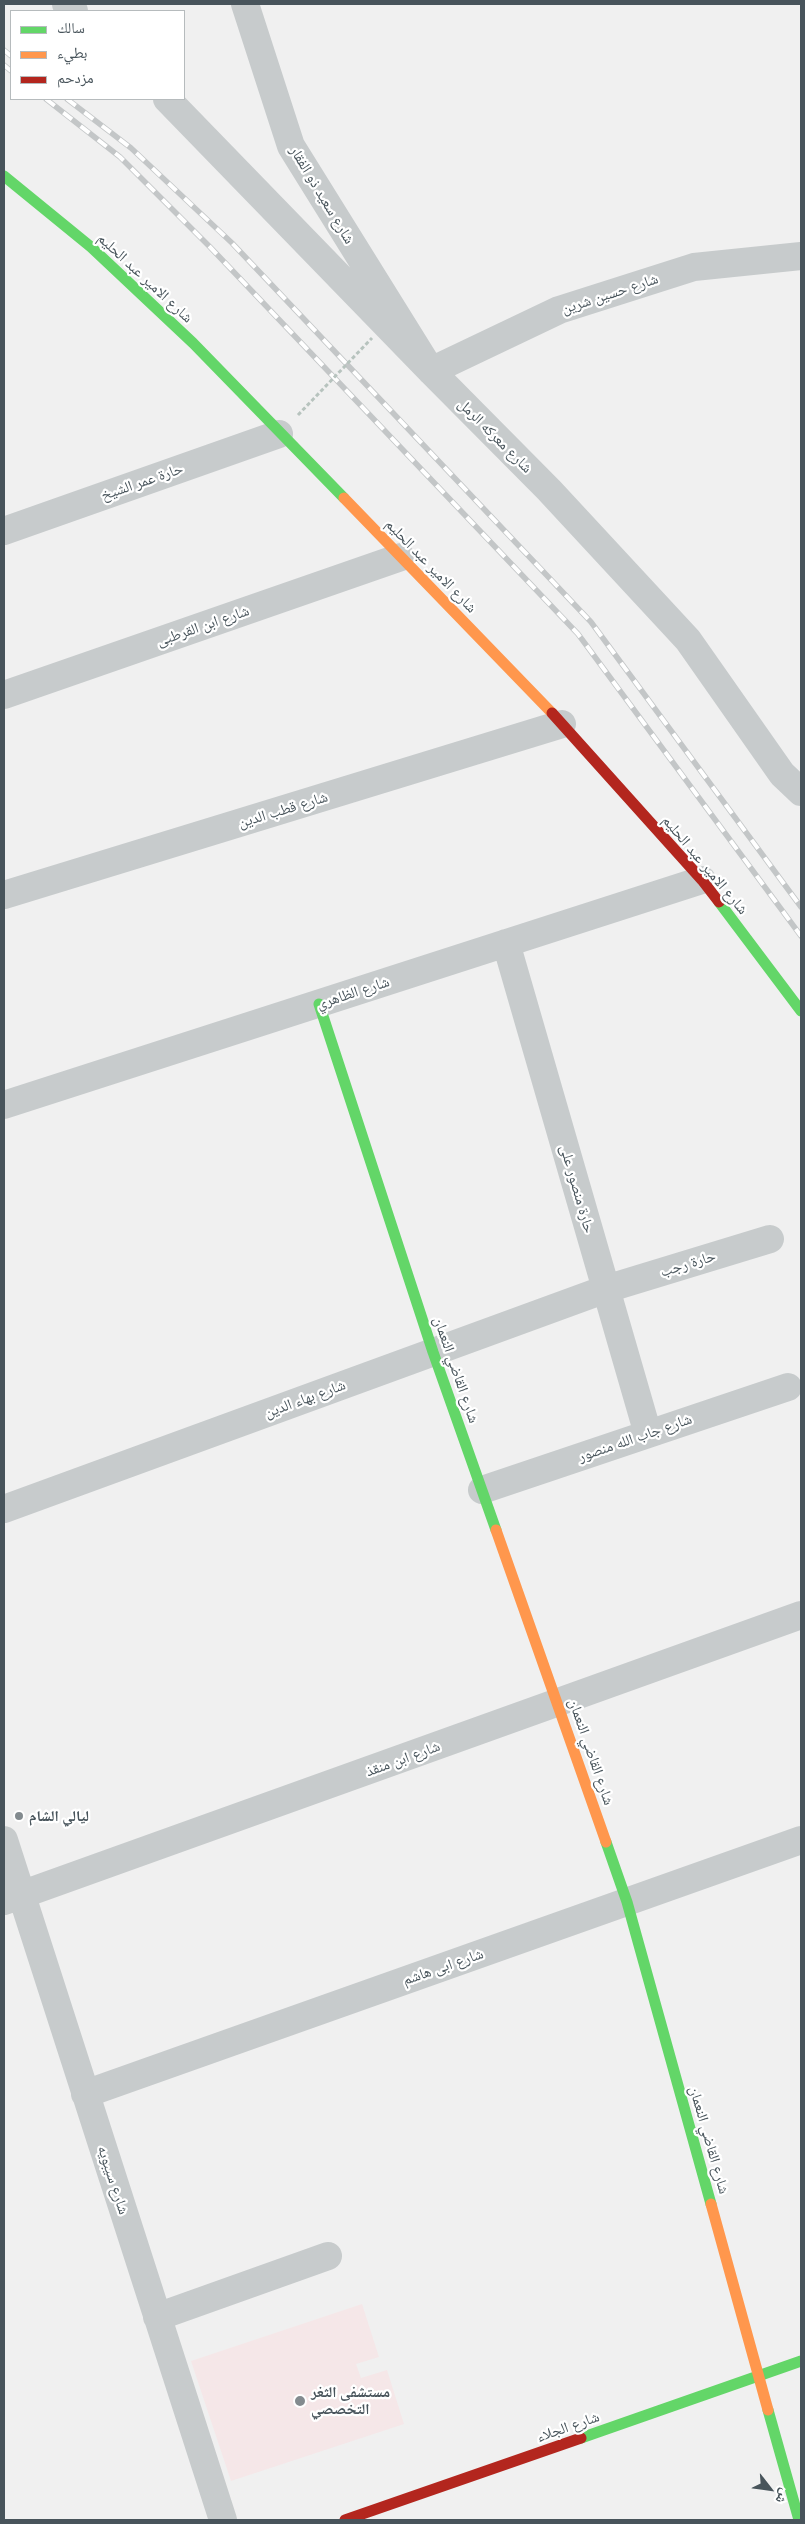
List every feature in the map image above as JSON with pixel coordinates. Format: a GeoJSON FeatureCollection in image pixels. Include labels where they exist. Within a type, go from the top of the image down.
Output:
{"type":"FeatureCollection","features":[{"type":"Feature","properties":{"kind":"street","name":"شارع سعيد ذو الفقار"},"geometry":{"type":"LineString","coordinates":[[245,4],[291,146],[430,372]]}},
{"type":"Feature","properties":{"kind":"street","name":"شارع معركه الرمل"},"geometry":{"type":"LineString","coordinates":[[168,100],[430,372],[549,490],[688,640],[782,774],[801,792]]}},
{"type":"Feature","properties":{"kind":"street","name":"شارع الامير عبد الحليم"},"geometry":{"type":"LineString","coordinates":[[5,179],[98,253],[193,343],[279,434],[562,724],[702,880],[801,1011]]}},
{"type":"Feature","properties":{"kind":"street","name":"شارع حسين شرين"},"geometry":{"type":"LineString","coordinates":[[430,372],[559,310],[694,267],[801,256]]}},
{"type":"Feature","properties":{"kind":"street","name":"حارة عمر الشيخ"},"geometry":{"type":"LineString","coordinates":[[4,530],[279,434]]}},
{"type":"Feature","properties":{"kind":"street","name":"شارع ابن القرطبى"},"geometry":{"type":"LineString","coordinates":[[4,695],[401,557]]}},
{"type":"Feature","properties":{"kind":"street","name":"شارع قطب الدين"},"geometry":{"type":"LineString","coordinates":[[4,895],[562,724]]}},
{"type":"Feature","properties":{"kind":"street","name":"شارع الظاهري"},"geometry":{"type":"LineString","coordinates":[[4,1104],[702,880]]}},
{"type":"Feature","properties":{"kind":"street","name":"حارة منصور على"},"geometry":{"type":"LineString","coordinates":[[506,943],[648,1434]]}},
{"type":"Feature","properties":{"kind":"street","name":"شارع القاضي النعمان"},"geometry":{"type":"LineString","coordinates":[[320,1004],[433,1352],[627,1902],[799,2520]]}},
{"type":"Feature","properties":{"kind":"street","name":"حارة رجب"},"geometry":{"type":"LineString","coordinates":[[606,1289],[770,1238]]}},
{"type":"Feature","properties":{"kind":"street","name":"شارع بهاء الدين"},"geometry":{"type":"LineString","coordinates":[[4,1509],[606,1289]]}},
{"type":"Feature","properties":{"kind":"street","name":"شارع جاب الله منصور"},"geometry":{"type":"LineString","coordinates":[[482,1490],[788,1387]]}},
{"type":"Feature","properties":{"kind":"street","name":"شارع ابن منقذ"},"geometry":{"type":"LineString","coordinates":[[12,1898],[558,1704],[801,1615]]}},
{"type":"Feature","properties":{"kind":"street","name":"شارع سيبويه"},"geometry":{"type":"LineString","coordinates":[[4,1840],[12,1898],[86,2094],[223,2520]]}},
{"type":"Feature","properties":{"kind":"street","name":"شارع ابى هاشم"},"geometry":{"type":"LineString","coordinates":[[86,2094],[801,1840]]}},
{"type":"Feature","properties":{"kind":"street"},"geometry":{"type":"LineString","coordinates":[[157,2317],[328,2256]]}},
{"type":"Feature","properties":{"kind":"street","name":"شارع الجلاء"},"geometry":{"type":"LineString","coordinates":[[345,2520],[801,2361]]}},
{"type":"Feature","properties":{"kind":"path"},"geometry":{"type":"LineString","coordinates":[[298,415],[372,338]]}},
{"type":"Feature","properties":{"kind":"shaded area","name":"مستشفى الثغر التخصصي"},"geometry":{"type":"Polygon","coordinates":[[[362,2304],[379,2357],[356,2364],[361,2378],[387,2370],[404,2424],[231,2481],[191,2361],[362,2304]]]}},
{"type":"Feature","properties":{"kind":"railway"},"geometry":{"type":"LineString","coordinates":[[4,50],[10,55]]}},
{"type":"Feature","properties":{"kind":"railway"},"geometry":{"type":"LineString","coordinates":[[4,65],[10,70]]}},
{"type":"Feature","properties":{"kind":"railway"},"geometry":{"type":"LineString","coordinates":[[47,100],[120,157],[210,247],[578,634],[801,936]]}},
{"type":"Feature","properties":{"kind":"railway"},"geometry":{"type":"LineString","coordinates":[[68,100],[131,148],[232,243],[591,622],[801,907]]}},
{"type":"Feature","properties":{"kind":"traffic: fast"},"geometry":{"type":"LineString","coordinates":[[4,176],[91,247],[193,343],[344,498]]}},
{"type":"Feature","properties":{"kind":"traffic: fast"},"geometry":{"type":"LineString","coordinates":[[719,902],[801,1011]]}},
{"type":"Feature","properties":{"kind":"traffic: fast"},"geometry":{"type":"LineString","coordinates":[[319,1004],[433,1352],[496,1530]]}},
{"type":"Feature","properties":{"kind":"traffic: fast"},"geometry":{"type":"LineString","coordinates":[[606,1842],[627,1902],[711,2204]]}},
{"type":"Feature","properties":{"kind":"traffic: fast"},"geometry":{"type":"LineString","coordinates":[[581,2438],[801,2361]]}},
{"type":"Feature","properties":{"kind":"traffic: fast"},"geometry":{"type":"LineString","coordinates":[[768,2410],[799,2520]]}},
{"type":"Feature","properties":{"kind":"traffic: slow"},"geometry":{"type":"LineString","coordinates":[[344,498],[552,713]]}},
{"type":"Feature","properties":{"kind":"traffic: slow"},"geometry":{"type":"LineString","coordinates":[[496,1530],[606,1842]]}},
{"type":"Feature","properties":{"kind":"traffic: slow"},"geometry":{"type":"LineString","coordinates":[[711,2204],[768,2410]]}},
{"type":"Feature","properties":{"kind":"traffic: jam"},"geometry":{"type":"LineString","coordinates":[[552,713],[702,880],[719,902]]}},
{"type":"Feature","properties":{"kind":"traffic: jam"},"geometry":{"type":"LineString","coordinates":[[345,2520],[581,2438]]}},
{"type":"Feature","properties":{"kind":"place","name":"ليالي الشام"},"geometry":{"type":"Point","coordinates":[19,1816]}},
{"type":"Feature","properties":{"kind":"place","name":"مستشفى الثغر التخصصي"},"geometry":{"type":"Point","coordinates":[300,2401]}}]}
